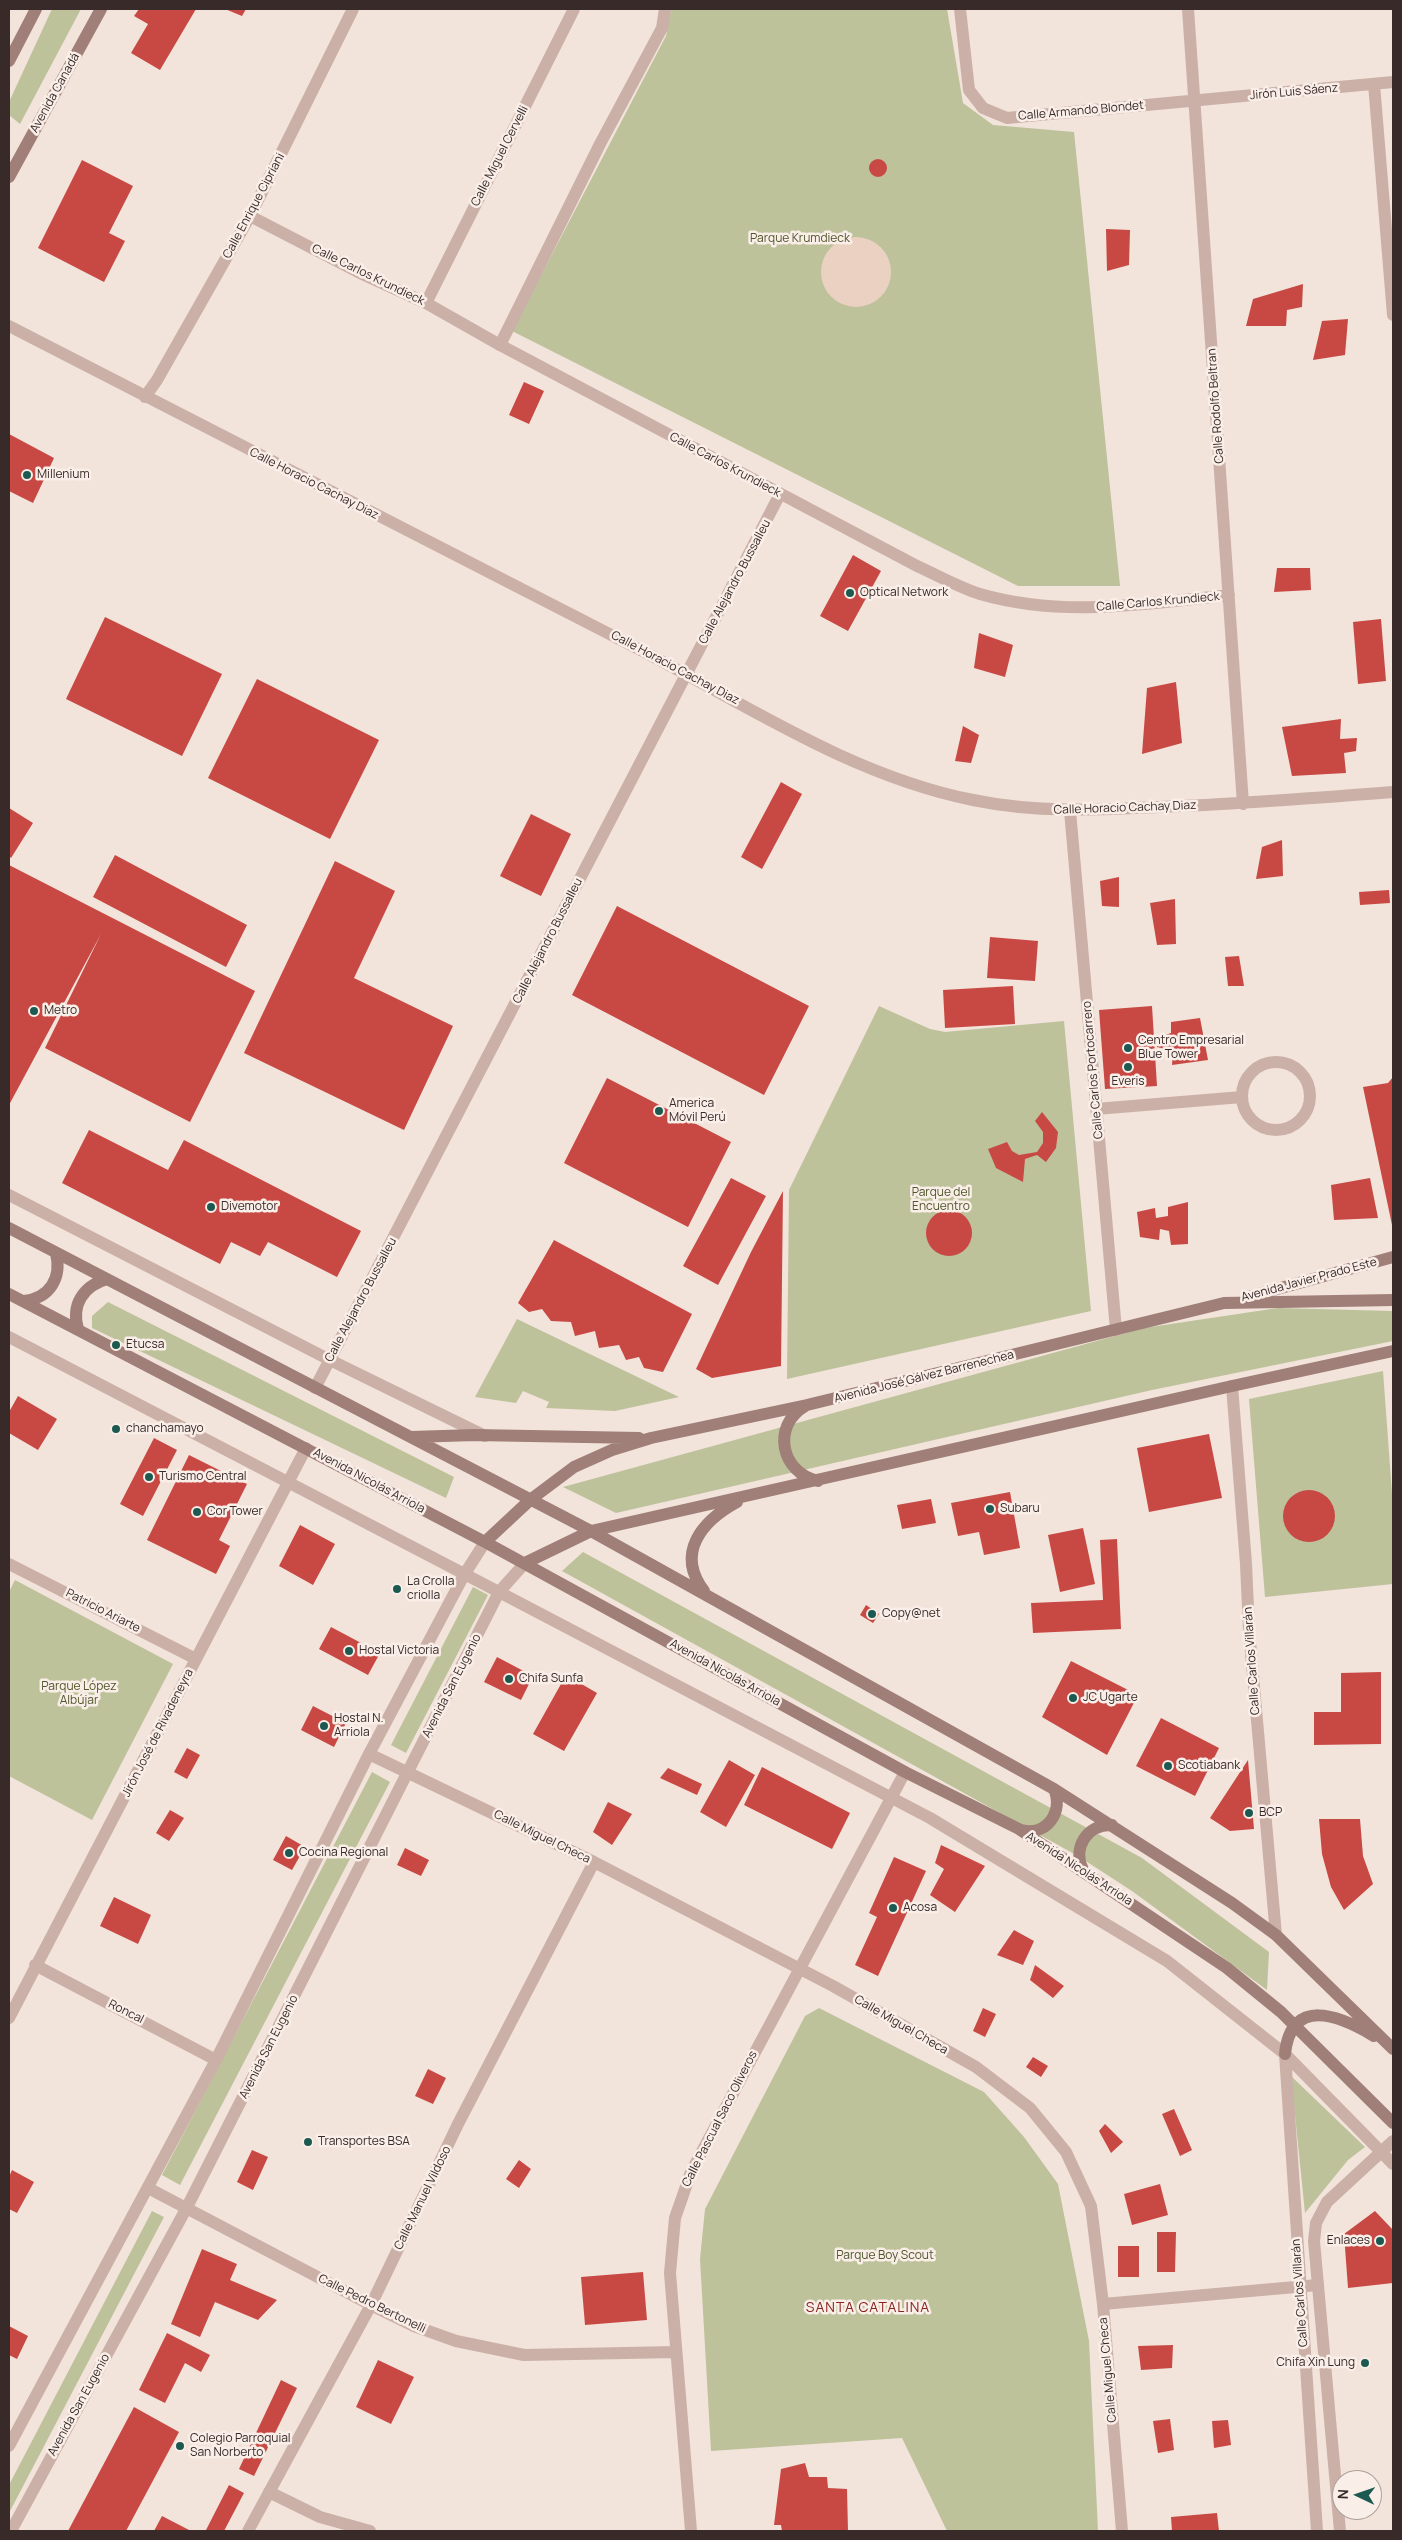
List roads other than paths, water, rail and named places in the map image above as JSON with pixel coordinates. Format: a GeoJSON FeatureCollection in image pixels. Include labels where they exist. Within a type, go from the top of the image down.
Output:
{"type":"FeatureCollection","features":[{"type":"Feature","properties":{"kind":"main road"},"geometry":{"type":"LineString","coordinates":[[9,61],[36,9]]}},
{"type":"Feature","properties":{"kind":"main road","name":"Avenida Canadá"},"geometry":{"type":"LineString","coordinates":[[9,178],[101,9]]}},
{"type":"Feature","properties":{"kind":"main road"},"geometry":{"type":"LineString","coordinates":[[9,1228],[591,1532],[1054,1789],[1232,1903],[1276,1935],[1392,2047]]}},
{"type":"Feature","properties":{"kind":"main road"},"geometry":{"type":"LineString","coordinates":[[24,1302],[41,1296],[54,1284],[58,1268],[56,1253]]}},
{"type":"Feature","properties":{"kind":"main road","name":"Avenida Javier Prado Este"},"geometry":{"type":"LineString","coordinates":[[1224,1303],[1312,1281],[1393,1257]]}},
{"type":"Feature","properties":{"kind":"main road"},"geometry":{"type":"LineString","coordinates":[[78,1330],[75,1314],[79,1299],[91,1286],[107,1279]]}},
{"type":"Feature","properties":{"kind":"main road","name":"Avenida Nicolás Arriola"},"geometry":{"type":"LineString","coordinates":[[9,1294],[485,1542],[905,1772],[1018,1829],[1083,1870],[1227,1968],[1294,2025],[1393,2123]]}},
{"type":"Feature","properties":{"kind":"main road","name":"Avenida José Gálvez Barrenechea"},"geometry":{"type":"LineString","coordinates":[[485,1542],[530,1500],[556,1479],[593,1457],[651,1438],[807,1405],[1224,1303],[1393,1300]]}},
{"type":"Feature","properties":{"kind":"main road"},"geometry":{"type":"LineString","coordinates":[[525,1564],[591,1532],[1393,1351]]}},
{"type":"Feature","properties":{"kind":"main road"},"geometry":{"type":"LineString","coordinates":[[807,1405],[790,1419],[785,1433],[784,1448],[789,1462],[799,1473],[818,1481]]}},
{"type":"Feature","properties":{"kind":"main road"},"geometry":{"type":"LineString","coordinates":[[410,1437],[651,1438]]}},
{"type":"Feature","properties":{"kind":"main road"},"geometry":{"type":"LineString","coordinates":[[705,1594],[693,1568],[692,1551],[697,1537],[712,1518],[749,1496]]}},
{"type":"Feature","properties":{"kind":"main road"},"geometry":{"type":"LineString","coordinates":[[1018,1829],[1036,1831],[1051,1822],[1058,1806],[1054,1789]]}},
{"type":"Feature","properties":{"kind":"main road"},"geometry":{"type":"LineString","coordinates":[[1083,1870],[1079,1851],[1083,1838],[1099,1826],[1112,1825]]}},
{"type":"Feature","properties":{"kind":"main road"},"geometry":{"type":"LineString","coordinates":[[1284,2054],[1288,2036],[1294,2025],[1314,2016],[1334,2018],[1356,2026],[1392,2047]]}},
{"type":"Feature","properties":{"kind":"street","name":"Calle Enrique Cipriani"},"geometry":{"type":"LineString","coordinates":[[145,397],[158,380],[250,216],[353,9]]}},
{"type":"Feature","properties":{"kind":"street","name":"Calle Miguel Cervelli"},"geometry":{"type":"LineString","coordinates":[[426,303],[574,9]]}},
{"type":"Feature","properties":{"kind":"street"},"geometry":{"type":"LineString","coordinates":[[500,345],[600,144],[662,28],[665,9]]}},
{"type":"Feature","properties":{"kind":"street","name":"Calle Armando Blondet"},"geometry":{"type":"LineString","coordinates":[[960,9],[969,90],[983,108],[1007,118],[1195,101]]}},
{"type":"Feature","properties":{"kind":"street","name":"Calle Rodolfo Beltran"},"geometry":{"type":"LineString","coordinates":[[1188,9],[1243,804]]}},
{"type":"Feature","properties":{"kind":"street","name":"Jirón Luis Sáenz"},"geometry":{"type":"LineString","coordinates":[[1195,101],[1393,82]]}},
{"type":"Feature","properties":{"kind":"street"},"geometry":{"type":"LineString","coordinates":[[1374,84],[1393,315]]}},
{"type":"Feature","properties":{"kind":"street","name":"Calle Carlos Krundieck"},"geometry":{"type":"LineString","coordinates":[[250,216],[360,273],[426,303],[500,345],[780,494],[917,566],[979,594],[1042,607],[1103,609],[1229,595]]}},
{"type":"Feature","properties":{"kind":"street","name":"Calle Horacio Cachay Diaz"},"geometry":{"type":"LineString","coordinates":[[9,326],[687,674],[820,745],[888,776],[929,790],[970,800],[1037,810],[1070,811],[1243,804],[1393,792]]}},
{"type":"Feature","properties":{"kind":"street","name":"Calle Alejandro Bussalleu"},"geometry":{"type":"LineString","coordinates":[[315,1388],[780,494]]}},
{"type":"Feature","properties":{"kind":"street","name":"Calle Carlos Portocarrero"},"geometry":{"type":"LineString","coordinates":[[1070,811],[1116,1330]]}},
{"type":"Feature","properties":{"kind":"street"},"geometry":{"type":"LineString","coordinates":[[1271,1062],[1288,1065],[1302,1074],[1308,1084],[1310,1096],[1304,1117],[1296,1124],[1275,1131],[1254,1123],[1247,1115],[1242,1097],[1245,1082],[1251,1073],[1260,1066],[1271,1062]]}},
{"type":"Feature","properties":{"kind":"street"},"geometry":{"type":"LineString","coordinates":[[1096,1110],[1242,1097]]}},
{"type":"Feature","properties":{"kind":"street"},"geometry":{"type":"LineString","coordinates":[[9,1195],[330,1360],[485,1436]]}},
{"type":"Feature","properties":{"kind":"street"},"geometry":{"type":"LineString","coordinates":[[9,1337],[289,1481],[464,1575],[891,1798],[993,1855],[1167,1961],[1284,2054],[1393,2164]]}},
{"type":"Feature","properties":{"kind":"street","name":"Calle Carlos Villarán"},"geometry":{"type":"LineString","coordinates":[[1232,1386],[1246,1564],[1249,1630],[1276,1935]]}},
{"type":"Feature","properties":{"kind":"street","name":"Jirón José de Rivadeneyra"},"geometry":{"type":"LineString","coordinates":[[9,2018],[306,1448]]}},
{"type":"Feature","properties":{"kind":"street"},"geometry":{"type":"LineString","coordinates":[[9,2446],[216,2060],[369,1754],[464,1575],[485,1542]]}},
{"type":"Feature","properties":{"kind":"street","name":"Patricio Ariarte"},"geometry":{"type":"LineString","coordinates":[[9,1564],[196,1659]]}},
{"type":"Feature","properties":{"kind":"street","name":"Avenida San Eugenio"},"geometry":{"type":"LineString","coordinates":[[10,2531],[186,2210],[499,1592],[525,1564]]}},
{"type":"Feature","properties":{"kind":"street","name":"Calle Miguel Checa"},"geometry":{"type":"LineString","coordinates":[[369,1754],[594,1862],[800,1969],[976,2067],[1030,2108],[1066,2152],[1091,2206],[1103,2304],[1122,2531]]}},
{"type":"Feature","properties":{"kind":"street","name":"Calle Pascual Saco Oliveros"},"geometry":{"type":"LineString","coordinates":[[691,2531],[670,2255],[675,2218],[682,2195],[905,1772]]}},
{"type":"Feature","properties":{"kind":"street","name":"Calle Manuel Vildoso"},"geometry":{"type":"LineString","coordinates":[[248,2531],[371,2304],[458,2124],[594,1862]]}},
{"type":"Feature","properties":{"kind":"street","name":"Roncal"},"geometry":{"type":"LineString","coordinates":[[35,1965],[216,2060]]}},
{"type":"Feature","properties":{"kind":"street","name":"Calle Carlos Villarán"},"geometry":{"type":"LineString","coordinates":[[1284,2054],[1317,2531]]}},
{"type":"Feature","properties":{"kind":"street","name":"Calle Carlos Villarán"},"geometry":{"type":"LineString","coordinates":[[1340,2531],[1314,2240],[1321,2211],[1327,2202],[1393,2141]]}},
{"type":"Feature","properties":{"kind":"street","name":"Calle Pedro Bertonelli"},"geometry":{"type":"LineString","coordinates":[[148,2188],[186,2210],[414,2326],[456,2341],[524,2356],[676,2352]]}},
{"type":"Feature","properties":{"kind":"street"},"geometry":{"type":"LineString","coordinates":[[1103,2304],[1318,2285]]}},
{"type":"Feature","properties":{"kind":"street"},"geometry":{"type":"LineString","coordinates":[[269,2492],[320,2518],[370,2531]]}},
{"type":"Feature","properties":{"kind":"place","name":"Millenium"},"geometry":{"type":"Point","coordinates":[27,475]}},
{"type":"Feature","properties":{"kind":"place","name":"Optical Network"},"geometry":{"type":"Point","coordinates":[850,593]}},
{"type":"Feature","properties":{"kind":"place","name":"Metro"},"geometry":{"type":"Point","coordinates":[34,1011]}},
{"type":"Feature","properties":{"kind":"place","name":"Centro Empresarial Blue Tower"},"geometry":{"type":"Point","coordinates":[1128,1048]}},
{"type":"Feature","properties":{"kind":"place","name":"Everis"},"geometry":{"type":"Point","coordinates":[1128,1067]}},
{"type":"Feature","properties":{"kind":"place","name":"America Móvil Perú"},"geometry":{"type":"Point","coordinates":[659,1111]}},
{"type":"Feature","properties":{"kind":"place","name":"Divemotor"},"geometry":{"type":"Point","coordinates":[211,1207]}},
{"type":"Feature","properties":{"kind":"place","name":"Etucsa"},"geometry":{"type":"Point","coordinates":[116,1345]}},
{"type":"Feature","properties":{"kind":"place","name":"chanchamayo"},"geometry":{"type":"Point","coordinates":[116,1429]}},
{"type":"Feature","properties":{"kind":"place","name":"Turismo Central"},"geometry":{"type":"Point","coordinates":[149,1477]}},
{"type":"Feature","properties":{"kind":"place","name":"Subaru"},"geometry":{"type":"Point","coordinates":[990,1509]}},
{"type":"Feature","properties":{"kind":"place","name":"Cor Tower"},"geometry":{"type":"Point","coordinates":[197,1512]}},
{"type":"Feature","properties":{"kind":"place","name":"La Crolla criolla"},"geometry":{"type":"Point","coordinates":[397,1589]}},
{"type":"Feature","properties":{"kind":"place","name":"Copy@net"},"geometry":{"type":"Point","coordinates":[872,1614]}},
{"type":"Feature","properties":{"kind":"place","name":"Hostal Victoria"},"geometry":{"type":"Point","coordinates":[349,1651]}},
{"type":"Feature","properties":{"kind":"place","name":"Chifa Sunfa"},"geometry":{"type":"Point","coordinates":[509,1679]}},
{"type":"Feature","properties":{"kind":"place","name":"JC Ugarte"},"geometry":{"type":"Point","coordinates":[1073,1698]}},
{"type":"Feature","properties":{"kind":"place","name":"Hostal N. Arriola"},"geometry":{"type":"Point","coordinates":[324,1726]}},
{"type":"Feature","properties":{"kind":"place","name":"Scotiabank"},"geometry":{"type":"Point","coordinates":[1168,1766]}},
{"type":"Feature","properties":{"kind":"place","name":"BCP"},"geometry":{"type":"Point","coordinates":[1249,1813]}},
{"type":"Feature","properties":{"kind":"place","name":"Cocina Regional"},"geometry":{"type":"Point","coordinates":[289,1853]}},
{"type":"Feature","properties":{"kind":"place","name":"Acosa"},"geometry":{"type":"Point","coordinates":[893,1908]}},
{"type":"Feature","properties":{"kind":"place","name":"Transportes BSA"},"geometry":{"type":"Point","coordinates":[308,2142]}},
{"type":"Feature","properties":{"kind":"place","name":"Enlaces"},"geometry":{"type":"Point","coordinates":[1380,2241]}},
{"type":"Feature","properties":{"kind":"place","name":"Chifa Xin Lung"},"geometry":{"type":"Point","coordinates":[1365,2363]}},
{"type":"Feature","properties":{"kind":"place","name":"Colegio Parroquial San Norberto"},"geometry":{"type":"Point","coordinates":[180,2446]}},
{"type":"Feature","properties":{"kind":"district","name":"SANTA CATALINA"},"geometry":{"type":"Point","coordinates":[868,2308]}},
{"type":"Feature","properties":{"kind":"park label","name":"Parque Krumdieck"},"geometry":{"type":"Point","coordinates":[800,239]}},
{"type":"Feature","properties":{"kind":"park label","name":"Parque del Encuentro"},"geometry":{"type":"Point","coordinates":[941,1200]}},
{"type":"Feature","properties":{"kind":"park label","name":"Parque López Albújar"},"geometry":{"type":"Point","coordinates":[79,1694]}},
{"type":"Feature","properties":{"kind":"park label","name":"Parque Boy Scout"},"geometry":{"type":"Point","coordinates":[885,2256]}}]}
